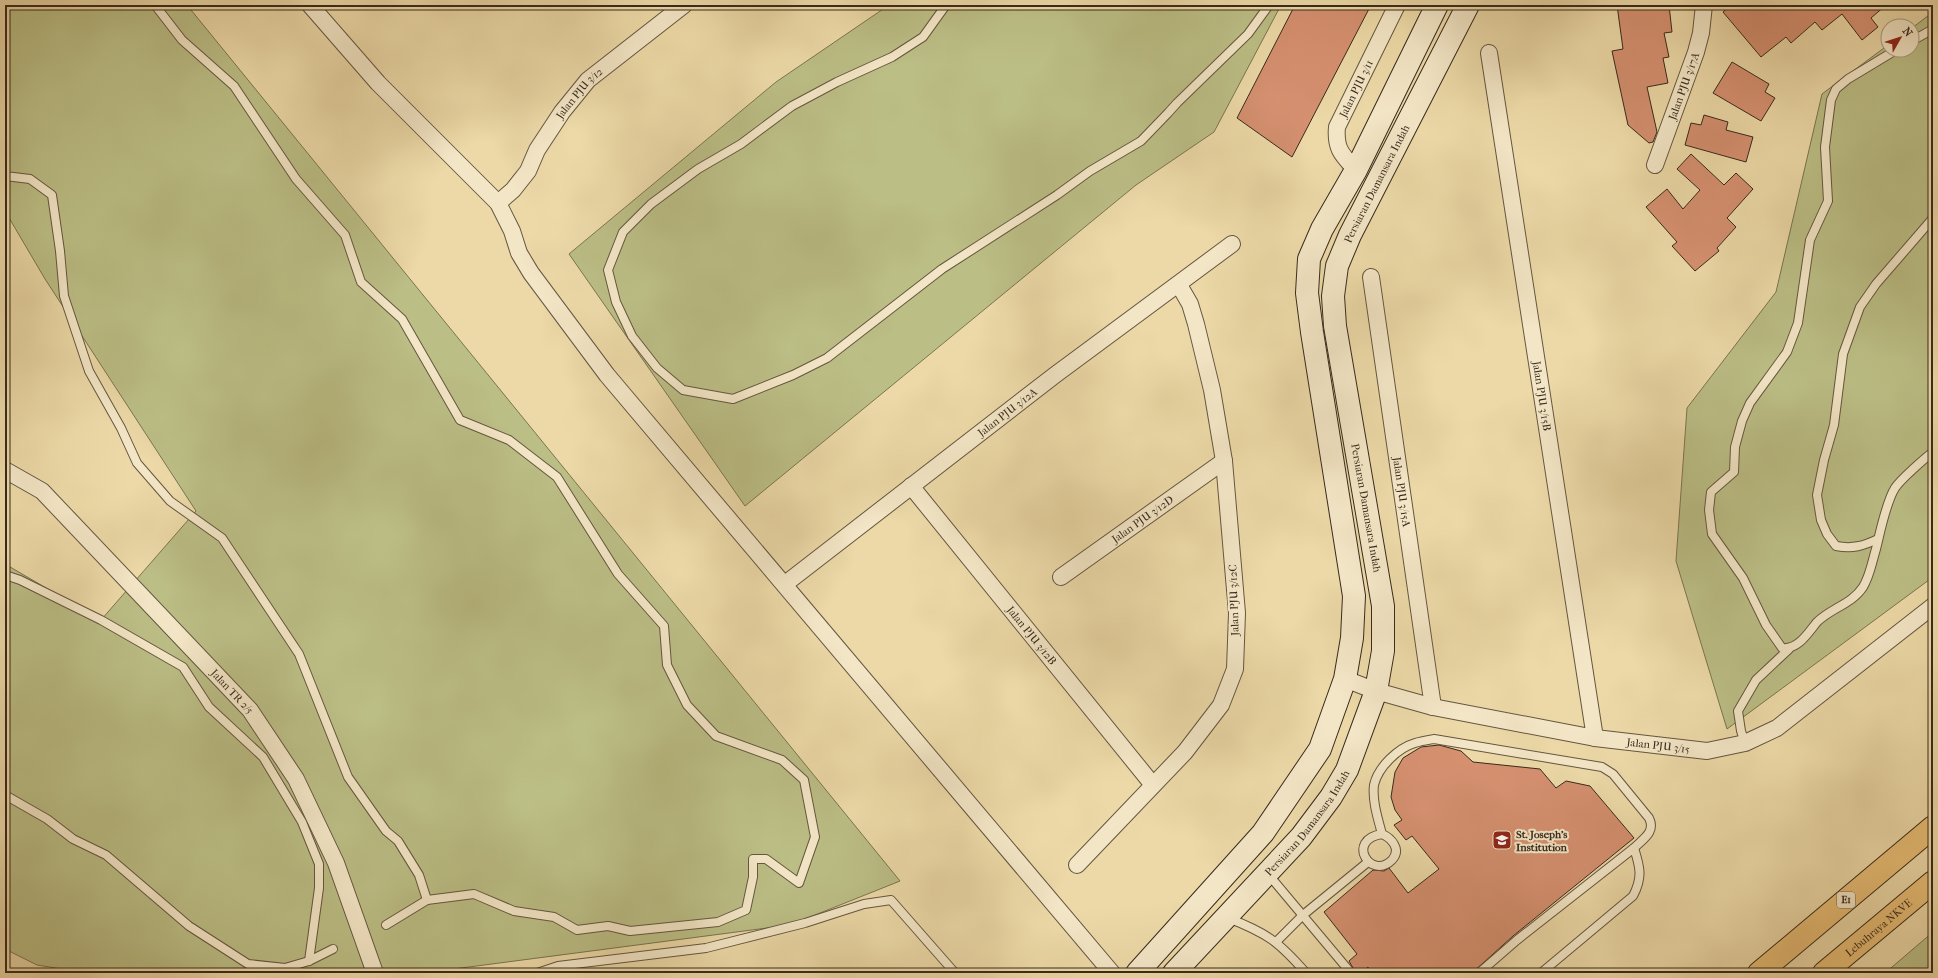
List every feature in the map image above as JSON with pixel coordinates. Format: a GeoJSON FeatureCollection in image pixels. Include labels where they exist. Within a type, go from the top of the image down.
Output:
{"type":"FeatureCollection","features":[{"type":"Feature","properties":{"kind":"highway","name":"E1"},"geometry":{"type":"LineString","coordinates":[[1759,973],[1933,827]]}},
{"type":"Feature","properties":{"kind":"highway","name":"Lebuhraya NKVE"},"geometry":{"type":"LineString","coordinates":[[1824,973],[1933,882]]}},
{"type":"Feature","properties":{"kind":"main road"},"geometry":{"type":"LineString","coordinates":[[1137,973],[1263,833],[1320,749],[1345,679],[1352,638],[1354,596],[1307,293],[1309,259],[1322,229],[1356,170],[1437,5]]}},
{"type":"Feature","properties":{"kind":"main road","name":"Persiaran Damansara Indah"},"geometry":{"type":"LineString","coordinates":[[1174,973],[1228,918],[1268,874],[1301,837],[1331,797],[1347,770],[1376,691],[1383,651],[1383,606],[1335,326],[1333,296],[1337,266],[1350,235],[1468,5]]}},
{"type":"Feature","properties":{"kind":"street"},"geometry":{"type":"LineString","coordinates":[[310,5],[378,83],[498,203],[512,230],[519,253],[531,272],[607,375],[1112,973]]}},
{"type":"Feature","properties":{"kind":"street","name":"Jalan PJU 3/12"},"geometry":{"type":"LineString","coordinates":[[498,203],[513,190],[528,171],[537,150],[562,112],[588,80],[684,5]]}},
{"type":"Feature","properties":{"kind":"street","name":"Jalan PJU 3/11"},"geometry":{"type":"LineString","coordinates":[[1356,170],[1340,151],[1335,140],[1337,127],[1397,5]]}},
{"type":"Feature","properties":{"kind":"street","name":"Jalan PJU 3/17A"},"geometry":{"type":"LineString","coordinates":[[1654,165],[1696,52],[1701,33],[1704,5]]}},
{"type":"Feature","properties":{"kind":"street","name":"Jalan PJU 3/15B"},"geometry":{"type":"LineString","coordinates":[[1489,53],[1595,738]]}},
{"type":"Feature","properties":{"kind":"street","name":"Jalan PJU 3/12A"},"geometry":{"type":"LineString","coordinates":[[785,584],[1055,375],[1179,285],[1232,244]]}},
{"type":"Feature","properties":{"kind":"street","name":"Jalan PJU 3/15A"},"geometry":{"type":"LineString","coordinates":[[1371,277],[1433,707]]}},
{"type":"Feature","properties":{"kind":"street","name":"Jalan PJU 3/12C"},"geometry":{"type":"LineString","coordinates":[[1077,865],[1185,752],[1221,705],[1235,669],[1237,613],[1224,461],[1212,390],[1196,324],[1190,304],[1179,285]]}},
{"type":"Feature","properties":{"kind":"street","name":"Jalan PJU 3/12D"},"geometry":{"type":"LineString","coordinates":[[1061,577],[1224,461]]}},
{"type":"Feature","properties":{"kind":"street","name":"Jalan TR 2/5"},"geometry":{"type":"LineString","coordinates":[[5,470],[42,491],[250,710],[296,779],[336,863],[375,973]]}},
{"type":"Feature","properties":{"kind":"street","name":"Jalan PJU 3/12B"},"geometry":{"type":"LineString","coordinates":[[911,486],[1153,785]]}},
{"type":"Feature","properties":{"kind":"street","name":"Jalan PJU 3/15"},"geometry":{"type":"LineString","coordinates":[[1345,679],[1376,691],[1433,707],[1595,738],[1706,751],[1745,743],[1777,728],[1933,606]]}},
{"type":"Feature","properties":{"kind":"lane"},"geometry":{"type":"LineString","coordinates":[[154,5],[182,40],[234,86],[296,179],[345,235],[361,282],[402,319],[460,420],[509,440],[557,477],[618,574],[664,626],[667,665],[686,706],[716,736],[782,760],[804,780],[815,837],[799,882],[766,859],[753,859],[753,878],[746,910],[718,922],[630,931],[608,926],[577,930],[554,917],[514,911],[474,894],[427,900],[386,925]]}},
{"type":"Feature","properties":{"kind":"lane"},"geometry":{"type":"LineString","coordinates":[[946,5],[923,37],[892,57],[837,82],[792,106],[740,144],[698,169],[651,204],[622,232],[608,270],[616,302],[636,341],[657,368],[683,390],[733,399],[793,375],[827,358],[942,269],[1057,195],[1090,171],[1141,141],[1177,102],[1248,34],[1269,5]]}},
{"type":"Feature","properties":{"kind":"lane"},"geometry":{"type":"LineString","coordinates":[[1920,37],[1933,30]]}},
{"type":"Feature","properties":{"kind":"lane"},"geometry":{"type":"LineString","coordinates":[[1789,649],[1782,648],[1766,625],[1743,578],[1712,534],[1709,510],[1711,492],[1734,472],[1735,447],[1742,421],[1750,403],[1787,352],[1798,323],[1810,240],[1828,201],[1825,147],[1831,100],[1836,89],[1848,79],[1883,58]]}},
{"type":"Feature","properties":{"kind":"lane"},"geometry":{"type":"LineString","coordinates":[[5,176],[30,179],[52,195],[60,251],[64,296],[89,371],[121,428],[137,463],[170,501],[222,538],[299,654],[348,777],[386,831],[398,841],[419,875],[427,900]]}},
{"type":"Feature","properties":{"kind":"lane"},"geometry":{"type":"LineString","coordinates":[[1878,539],[1860,547],[1850,548],[1836,546],[1827,534],[1821,520],[1817,495],[1824,460],[1834,425],[1843,354],[1860,306],[1876,284],[1933,218]]}},
{"type":"Feature","properties":{"kind":"lane"},"geometry":{"type":"LineString","coordinates":[[1745,743],[1741,731],[1738,712],[1756,680],[1789,649],[1800,641],[1819,621],[1834,608],[1848,602],[1862,587],[1871,568],[1878,539],[1895,488],[1933,452]]}},
{"type":"Feature","properties":{"kind":"lane"},"geometry":{"type":"LineString","coordinates":[[5,575],[20,580],[101,620],[184,667],[209,707],[262,757],[302,822],[319,864],[320,888],[309,961]]}},
{"type":"Feature","properties":{"kind":"lane"},"geometry":{"type":"LineString","coordinates":[[1382,834],[1375,808],[1374,786],[1378,775],[1400,750],[1415,743],[1434,739],[1602,767],[1613,774],[1652,824],[1650,832],[1634,848],[1517,940],[1479,973]]}},
{"type":"Feature","properties":{"kind":"lane"},"geometry":{"type":"LineString","coordinates":[[5,795],[47,819],[73,839],[106,855],[189,926],[248,964],[285,968],[309,961],[333,949]]}},
{"type":"Feature","properties":{"kind":"lane"},"geometry":{"type":"LineString","coordinates":[[1382,834],[1391,838],[1396,847],[1394,857],[1387,865],[1377,866],[1368,862],[1363,853],[1364,843],[1372,835],[1382,834]]}},
{"type":"Feature","properties":{"kind":"lane"},"geometry":{"type":"LineString","coordinates":[[1541,973],[1633,896],[1640,884],[1640,869],[1634,848]]}},
{"type":"Feature","properties":{"kind":"lane"},"geometry":{"type":"LineString","coordinates":[[1276,941],[1303,915],[1368,862]]}},
{"type":"Feature","properties":{"kind":"lane"},"geometry":{"type":"LineString","coordinates":[[1268,874],[1350,973]]}},
{"type":"Feature","properties":{"kind":"lane"},"geometry":{"type":"LineString","coordinates":[[537,973],[558,966],[706,948],[805,924],[864,904],[891,900],[955,973]]}},
{"type":"Feature","properties":{"kind":"lane"},"geometry":{"type":"LineString","coordinates":[[1228,918],[1252,926],[1276,941],[1306,973]]}},
{"type":"Feature","properties":{"kind":"green space"},"geometry":{"type":"Polygon","coordinates":[[[5,5],[187,5],[900,881],[790,925],[423,973],[86,973],[37,965],[5,949],[5,564],[101,620],[196,511],[45,279],[5,211],[5,5]]]}},
{"type":"Feature","properties":{"kind":"green space"},"geometry":{"type":"Polygon","coordinates":[[[889,5],[1281,5],[1214,132],[1136,185],[745,506],[569,254],[776,82],[889,5]]]}},
{"type":"Feature","properties":{"kind":"green space"},"geometry":{"type":"Polygon","coordinates":[[[1933,12],[1933,577],[1727,729],[1676,561],[1687,408],[1776,292],[1822,94],[1880,51],[1880,58],[1920,58],[1920,22],[1933,12]]]}},
{"type":"Feature","properties":{"kind":"green space"},"geometry":{"type":"Polygon","coordinates":[[[1933,932],[1933,973],[1885,973],[1933,932]]]}},
{"type":"Feature","properties":{"kind":"building"},"geometry":{"type":"Polygon","coordinates":[[[1295,5],[1371,5],[1292,157],[1237,118],[1295,5]]]}},
{"type":"Feature","properties":{"kind":"building"},"geometry":{"type":"Polygon","coordinates":[[[1617,5],[1669,5],[1672,32],[1664,33],[1669,57],[1663,58],[1668,83],[1647,87],[1657,132],[1653,142],[1649,143],[1628,125],[1612,51],[1623,49],[1617,5]]]}},
{"type":"Feature","properties":{"kind":"building"},"geometry":{"type":"Polygon","coordinates":[[[1731,5],[1886,5],[1871,18],[1878,27],[1862,40],[1842,14],[1822,30],[1815,22],[1791,43],[1786,37],[1761,57],[1723,12],[1731,5]]]}},
{"type":"Feature","properties":{"kind":"building"},"geometry":{"type":"Polygon","coordinates":[[[1732,62],[1769,84],[1765,92],[1775,98],[1761,121],[1713,93],[1732,62]]]}},
{"type":"Feature","properties":{"kind":"building"},"geometry":{"type":"Polygon","coordinates":[[[1704,115],[1728,122],[1726,130],[1753,137],[1746,162],[1685,145],[1691,123],[1701,125],[1704,115]]]}},
{"type":"Feature","properties":{"kind":"building"},"geometry":{"type":"Polygon","coordinates":[[[1691,154],[1724,185],[1736,173],[1753,189],[1727,218],[1736,227],[1717,248],[1719,251],[1695,271],[1672,246],[1677,242],[1646,207],[1667,189],[1683,209],[1700,190],[1677,169],[1691,154]]]}},
{"type":"Feature","properties":{"kind":"building"},"geometry":{"type":"Polygon","coordinates":[[[1439,745],[1461,751],[1473,762],[1540,769],[1556,788],[1566,781],[1590,786],[1634,838],[1513,936],[1472,973],[1372,973],[1368,967],[1361,973],[1356,973],[1349,961],[1357,954],[1324,912],[1373,870],[1384,871],[1389,868],[1408,893],[1439,869],[1412,836],[1406,840],[1394,825],[1402,820],[1395,810],[1391,797],[1395,772],[1403,758],[1421,747],[1439,745]]]}},
{"type":"Feature","properties":{"kind":"place","name":"St. Joseph's Institution"},"geometry":{"type":"Point","coordinates":[1502,840]}}]}
